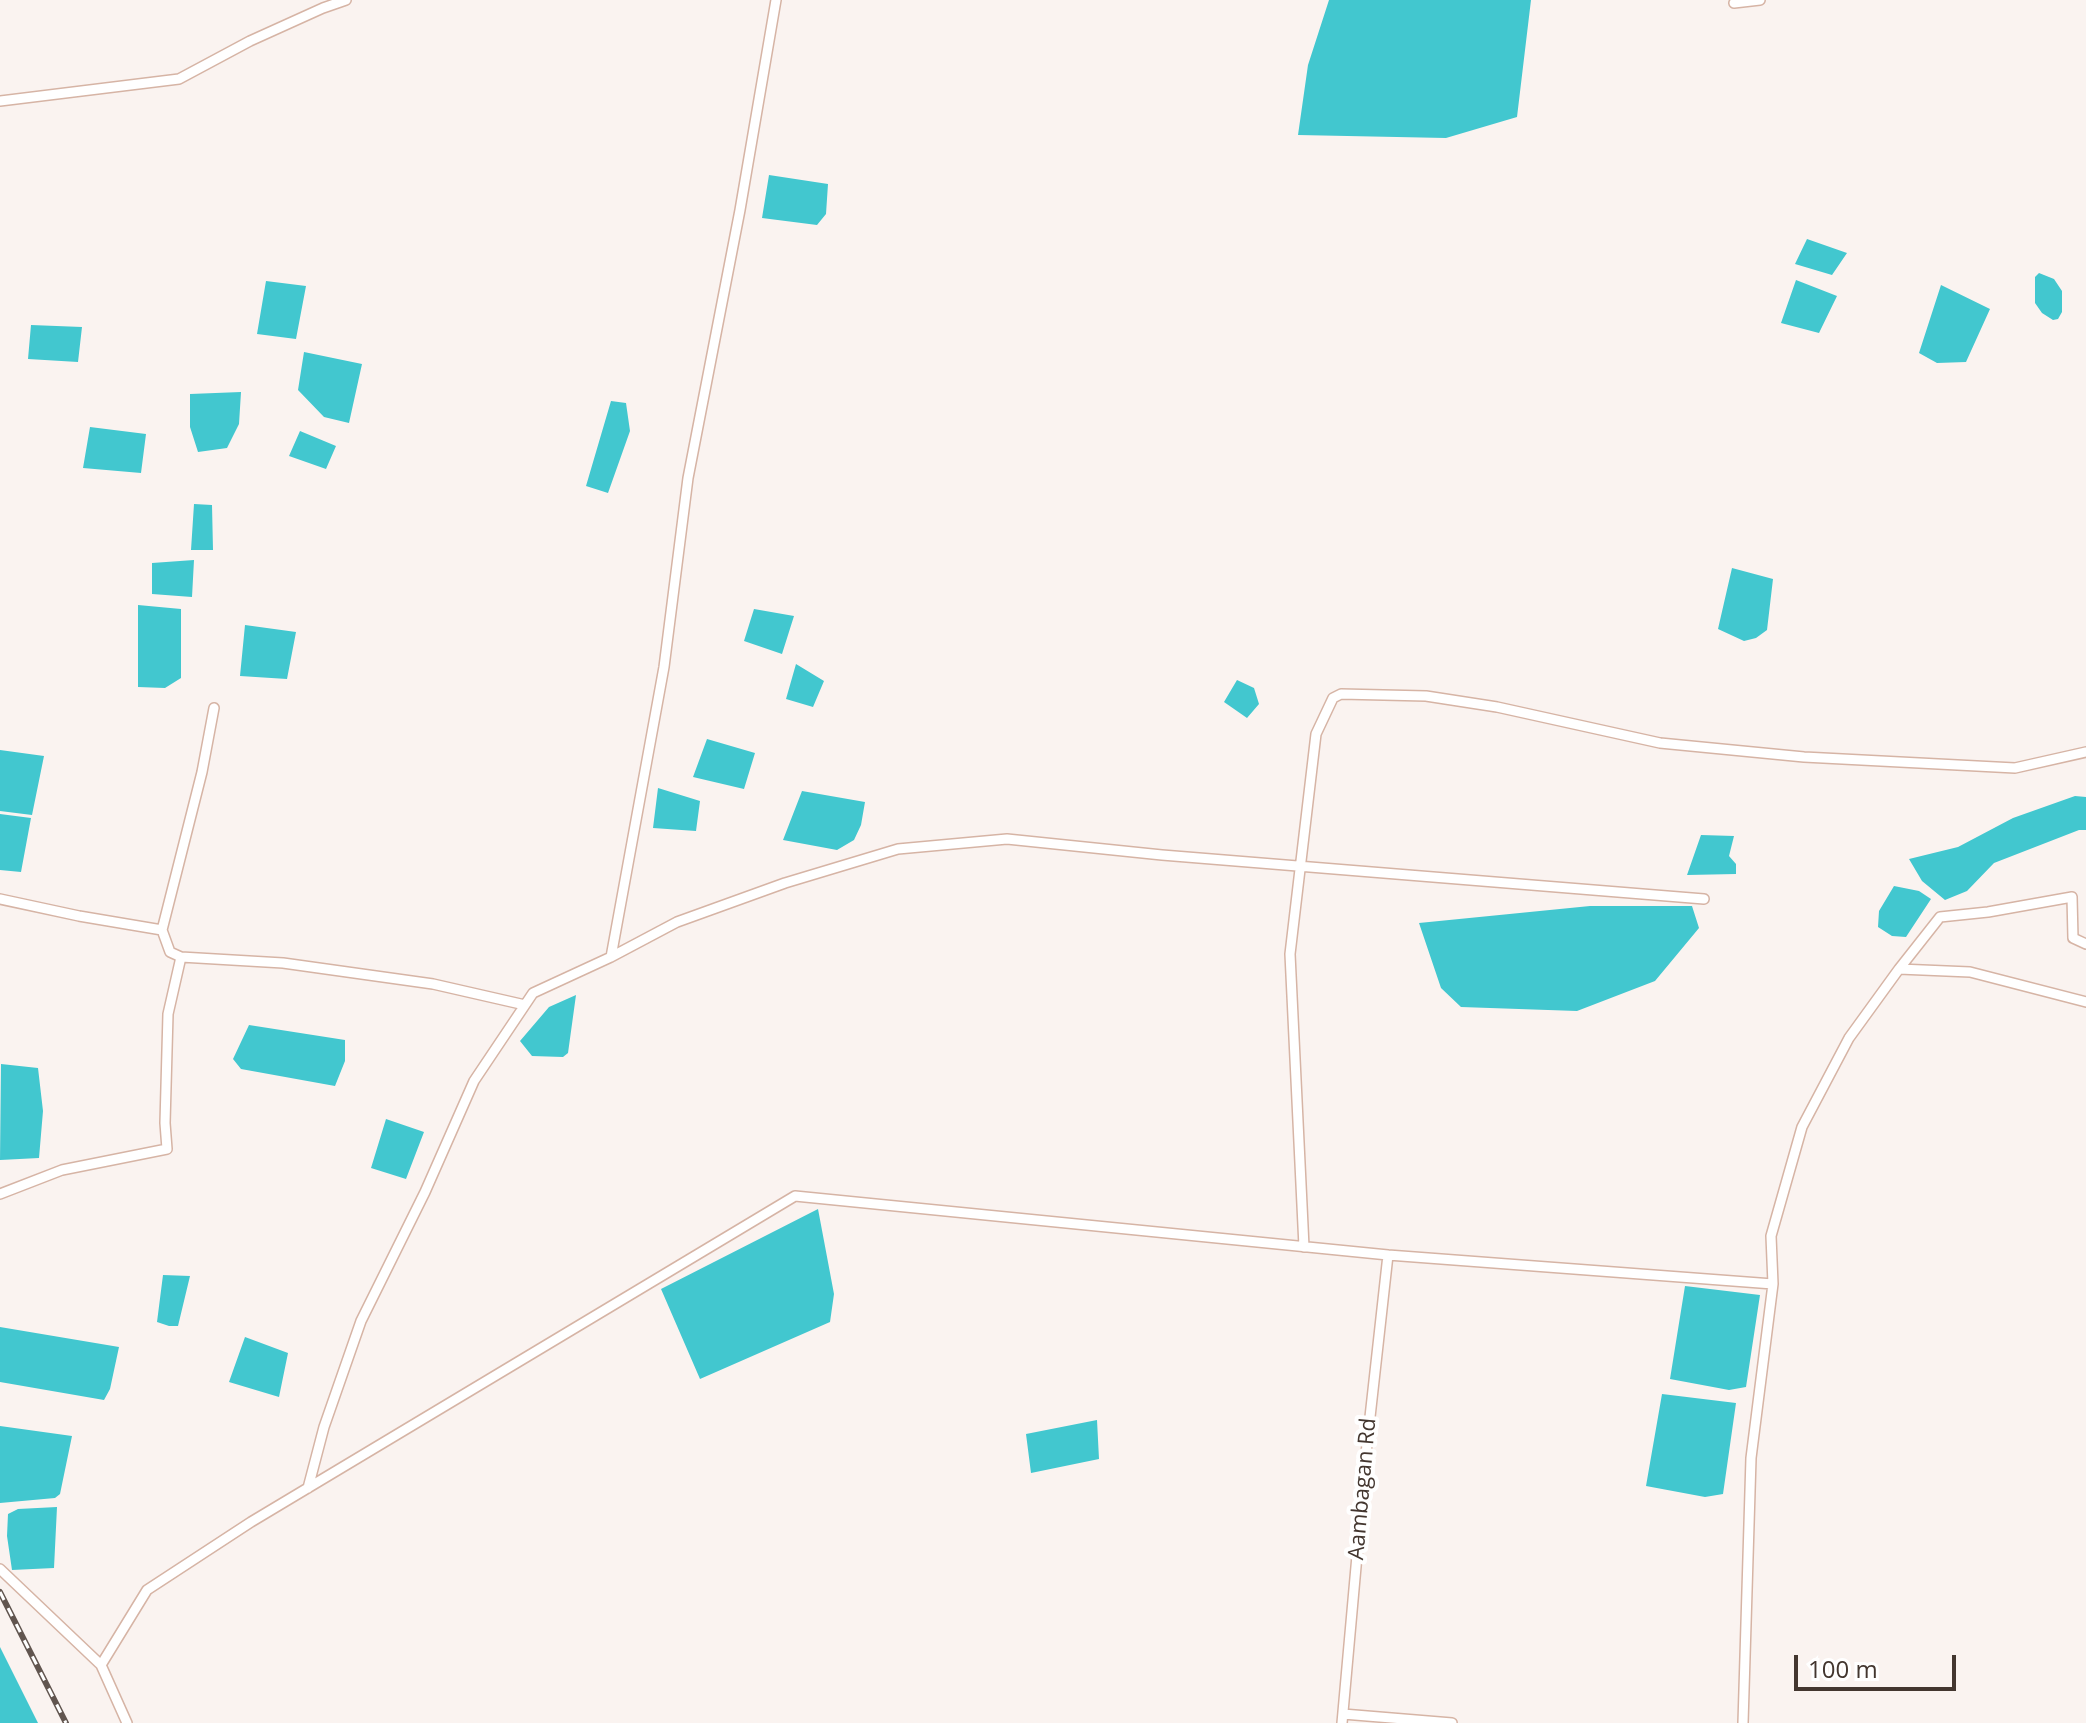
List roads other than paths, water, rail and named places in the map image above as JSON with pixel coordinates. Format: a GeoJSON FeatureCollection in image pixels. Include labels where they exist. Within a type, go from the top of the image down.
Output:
{"type":"FeatureCollection","features":[{"type":"Feature","properties":{"kind":"street"},"geometry":{"type":"LineString","coordinates":[[0,101],[179,79],[250,41],[346,0]]}},
{"type":"Feature","properties":{"kind":"street"},"geometry":{"type":"LineString","coordinates":[[611,957],[664,667],[688,478],[740,210],[776,0]]}},
{"type":"Feature","properties":{"kind":"street"},"geometry":{"type":"LineString","coordinates":[[1734,3],[1760,0]]}},
{"type":"Feature","properties":{"kind":"street"},"geometry":{"type":"LineString","coordinates":[[1304,1247],[1290,954],[1316,734],[1333,698],[1341,694],[1426,696],[1497,707],[1660,743],[1804,757],[2015,768],[2086,752]]}},
{"type":"Feature","properties":{"kind":"street"},"geometry":{"type":"LineString","coordinates":[[214,708],[202,772],[162,930],[170,952],[181,957],[283,963],[433,984],[525,1005]]}},
{"type":"Feature","properties":{"kind":"street"},"geometry":{"type":"LineString","coordinates":[[308,1488],[324,1427],[361,1321],[425,1192],[474,1081],[533,993],[677,922],[785,883],[898,849],[1007,839],[1162,855],[1704,899]]}},
{"type":"Feature","properties":{"kind":"street"},"geometry":{"type":"LineString","coordinates":[[1743,1723],[1751,1458],[1773,1284],[1771,1236],[1802,1127],[1849,1038],[1940,917],[2072,897],[2073,938],[2086,944]]}},
{"type":"Feature","properties":{"kind":"street"},"geometry":{"type":"LineString","coordinates":[[0,899],[162,930]]}},
{"type":"Feature","properties":{"kind":"street"},"geometry":{"type":"LineString","coordinates":[[0,1194],[62,1170],[167,1149],[168,1014],[181,957]]}},
{"type":"Feature","properties":{"kind":"street"},"geometry":{"type":"LineString","coordinates":[[1899,969],[1970,972],[2086,1002]]}},
{"type":"Feature","properties":{"kind":"street"},"geometry":{"type":"LineString","coordinates":[[101,1665],[147,1590],[308,1488],[795,1196],[1388,1255],[1773,1284]]}},
{"type":"Feature","properties":{"kind":"street","name":"Aambagan Rd"},"geometry":{"type":"LineString","coordinates":[[1343,1718],[1367,1444],[1388,1255]]}},
{"type":"Feature","properties":{"kind":"street"},"geometry":{"type":"LineString","coordinates":[[0,1569],[101,1665],[127,1723]]}},
{"type":"Feature","properties":{"kind":"street"},"geometry":{"type":"LineString","coordinates":[[1343,1718],[1452,1723]]}},
{"type":"Feature","properties":{"kind":"water"},"geometry":{"type":"Polygon","coordinates":[[[1329,0],[1531,0],[1517,117],[1446,138],[1298,135],[1308,65],[1329,0]]]}},
{"type":"Feature","properties":{"kind":"water"},"geometry":{"type":"Polygon","coordinates":[[[769,175],[828,184],[826,214],[817,225],[762,218],[769,175]]]}},
{"type":"Feature","properties":{"kind":"water"},"geometry":{"type":"Polygon","coordinates":[[[1807,239],[1847,253],[1832,275],[1795,264],[1807,239]]]}},
{"type":"Feature","properties":{"kind":"water"},"geometry":{"type":"Polygon","coordinates":[[[2039,273],[2054,279],[2062,291],[2062,312],[2058,319],[2053,320],[2042,313],[2035,303],[2035,277],[2039,273]]]}},
{"type":"Feature","properties":{"kind":"water"},"geometry":{"type":"Polygon","coordinates":[[[1796,280],[1837,296],[1819,333],[1781,323],[1796,280]]]}},
{"type":"Feature","properties":{"kind":"water"},"geometry":{"type":"Polygon","coordinates":[[[266,281],[306,286],[296,339],[257,334],[266,281]]]}},
{"type":"Feature","properties":{"kind":"water"},"geometry":{"type":"Polygon","coordinates":[[[1941,285],[1990,309],[1966,362],[1937,363],[1919,353],[1941,285]]]}},
{"type":"Feature","properties":{"kind":"water"},"geometry":{"type":"Polygon","coordinates":[[[31,325],[82,327],[78,362],[28,359],[31,325]]]}},
{"type":"Feature","properties":{"kind":"water"},"geometry":{"type":"Polygon","coordinates":[[[304,352],[362,364],[349,423],[324,417],[298,390],[304,352]]]}},
{"type":"Feature","properties":{"kind":"water"},"geometry":{"type":"Polygon","coordinates":[[[241,392],[239,424],[227,448],[198,452],[190,427],[190,394],[241,392]]]}},
{"type":"Feature","properties":{"kind":"water"},"geometry":{"type":"Polygon","coordinates":[[[611,401],[626,403],[630,431],[608,493],[586,486],[611,401]]]}},
{"type":"Feature","properties":{"kind":"water"},"geometry":{"type":"Polygon","coordinates":[[[90,427],[146,434],[141,473],[83,468],[90,427]]]}},
{"type":"Feature","properties":{"kind":"water"},"geometry":{"type":"Polygon","coordinates":[[[300,431],[336,446],[326,469],[289,456],[300,431]]]}},
{"type":"Feature","properties":{"kind":"water"},"geometry":{"type":"Polygon","coordinates":[[[194,504],[212,505],[213,550],[191,550],[194,504]]]}},
{"type":"Feature","properties":{"kind":"water"},"geometry":{"type":"Polygon","coordinates":[[[194,560],[192,597],[152,594],[152,563],[194,560]]]}},
{"type":"Feature","properties":{"kind":"water"},"geometry":{"type":"Polygon","coordinates":[[[1732,568],[1773,579],[1767,630],[1756,638],[1744,641],[1718,629],[1732,568]]]}},
{"type":"Feature","properties":{"kind":"water"},"geometry":{"type":"Polygon","coordinates":[[[138,605],[181,609],[181,678],[165,688],[138,687],[138,605]]]}},
{"type":"Feature","properties":{"kind":"water"},"geometry":{"type":"Polygon","coordinates":[[[754,609],[794,616],[782,654],[744,641],[754,609]]]}},
{"type":"Feature","properties":{"kind":"water"},"geometry":{"type":"Polygon","coordinates":[[[245,625],[296,632],[287,679],[240,676],[245,625]]]}},
{"type":"Feature","properties":{"kind":"water"},"geometry":{"type":"Polygon","coordinates":[[[796,664],[824,681],[813,707],[786,699],[796,664]]]}},
{"type":"Feature","properties":{"kind":"water"},"geometry":{"type":"Polygon","coordinates":[[[1237,680],[1254,688],[1259,704],[1247,718],[1224,702],[1237,680]]]}},
{"type":"Feature","properties":{"kind":"water"},"geometry":{"type":"Polygon","coordinates":[[[707,739],[755,753],[744,789],[693,777],[707,739]]]}},
{"type":"Feature","properties":{"kind":"water"},"geometry":{"type":"Polygon","coordinates":[[[0,750],[44,756],[32,815],[0,811],[0,750]]]}},
{"type":"Feature","properties":{"kind":"water"},"geometry":{"type":"Polygon","coordinates":[[[658,788],[700,801],[696,831],[653,828],[658,788]]]}},
{"type":"Feature","properties":{"kind":"water"},"geometry":{"type":"Polygon","coordinates":[[[802,791],[865,802],[861,825],[854,840],[837,850],[783,840],[802,791]]]}},
{"type":"Feature","properties":{"kind":"water"},"geometry":{"type":"Polygon","coordinates":[[[2075,796],[2086,797],[2086,830],[1994,863],[1967,891],[1945,900],[1922,881],[1909,859],[1958,847],[2013,818],[2075,796]]]}},
{"type":"Feature","properties":{"kind":"water"},"geometry":{"type":"Polygon","coordinates":[[[0,814],[31,818],[21,872],[0,870],[0,814]]]}},
{"type":"Feature","properties":{"kind":"water"},"geometry":{"type":"Polygon","coordinates":[[[1701,835],[1734,836],[1729,856],[1736,864],[1736,874],[1687,875],[1701,835]]]}},
{"type":"Feature","properties":{"kind":"water"},"geometry":{"type":"Polygon","coordinates":[[[1894,886],[1919,891],[1931,899],[1906,937],[1892,936],[1878,927],[1879,911],[1894,886]]]}},
{"type":"Feature","properties":{"kind":"water"},"geometry":{"type":"Polygon","coordinates":[[[1590,906],[1692,906],[1699,928],[1655,981],[1577,1011],[1461,1007],[1441,988],[1419,923],[1590,906]]]}},
{"type":"Feature","properties":{"kind":"water"},"geometry":{"type":"Polygon","coordinates":[[[576,995],[568,1053],[563,1057],[532,1056],[520,1041],[549,1007],[576,995]]]}},
{"type":"Feature","properties":{"kind":"water"},"geometry":{"type":"Polygon","coordinates":[[[249,1025],[345,1040],[345,1061],[335,1086],[241,1069],[233,1059],[249,1025]]]}},
{"type":"Feature","properties":{"kind":"water"},"geometry":{"type":"Polygon","coordinates":[[[1,1064],[38,1068],[43,1111],[39,1158],[0,1160],[1,1064]]]}},
{"type":"Feature","properties":{"kind":"water"},"geometry":{"type":"Polygon","coordinates":[[[386,1119],[424,1132],[406,1179],[371,1168],[386,1119]]]}},
{"type":"Feature","properties":{"kind":"water"},"geometry":{"type":"Polygon","coordinates":[[[818,1209],[834,1294],[830,1322],[700,1379],[661,1289],[818,1209]]]}},
{"type":"Feature","properties":{"kind":"water"},"geometry":{"type":"Polygon","coordinates":[[[163,1275],[190,1276],[178,1326],[157,1322],[163,1275]]]}},
{"type":"Feature","properties":{"kind":"water"},"geometry":{"type":"Polygon","coordinates":[[[1685,1286],[1760,1295],[1746,1387],[1729,1390],[1670,1379],[1685,1286]]]}},
{"type":"Feature","properties":{"kind":"water"},"geometry":{"type":"Polygon","coordinates":[[[0,1327],[119,1347],[110,1389],[104,1400],[0,1382],[0,1327]]]}},
{"type":"Feature","properties":{"kind":"water"},"geometry":{"type":"Polygon","coordinates":[[[245,1337],[288,1353],[279,1397],[229,1382],[245,1337]]]}},
{"type":"Feature","properties":{"kind":"water"},"geometry":{"type":"Polygon","coordinates":[[[1662,1394],[1736,1403],[1723,1494],[1705,1497],[1646,1486],[1662,1394]]]}},
{"type":"Feature","properties":{"kind":"water"},"geometry":{"type":"Polygon","coordinates":[[[1097,1420],[1099,1459],[1031,1473],[1026,1434],[1097,1420]]]}},
{"type":"Feature","properties":{"kind":"water"},"geometry":{"type":"Polygon","coordinates":[[[0,1426],[72,1436],[60,1494],[55,1498],[0,1503],[0,1426]]]}},
{"type":"Feature","properties":{"kind":"water"},"geometry":{"type":"Polygon","coordinates":[[[57,1507],[54,1568],[12,1570],[7,1536],[8,1514],[18,1509],[57,1507]]]}},
{"type":"Feature","properties":{"kind":"water"},"geometry":{"type":"Polygon","coordinates":[[[0,1647],[38,1723],[0,1723],[0,1647]]]}},
{"type":"Feature","properties":{"kind":"railway"},"geometry":{"type":"LineString","coordinates":[[0,1592],[66,1723]]}}]}
